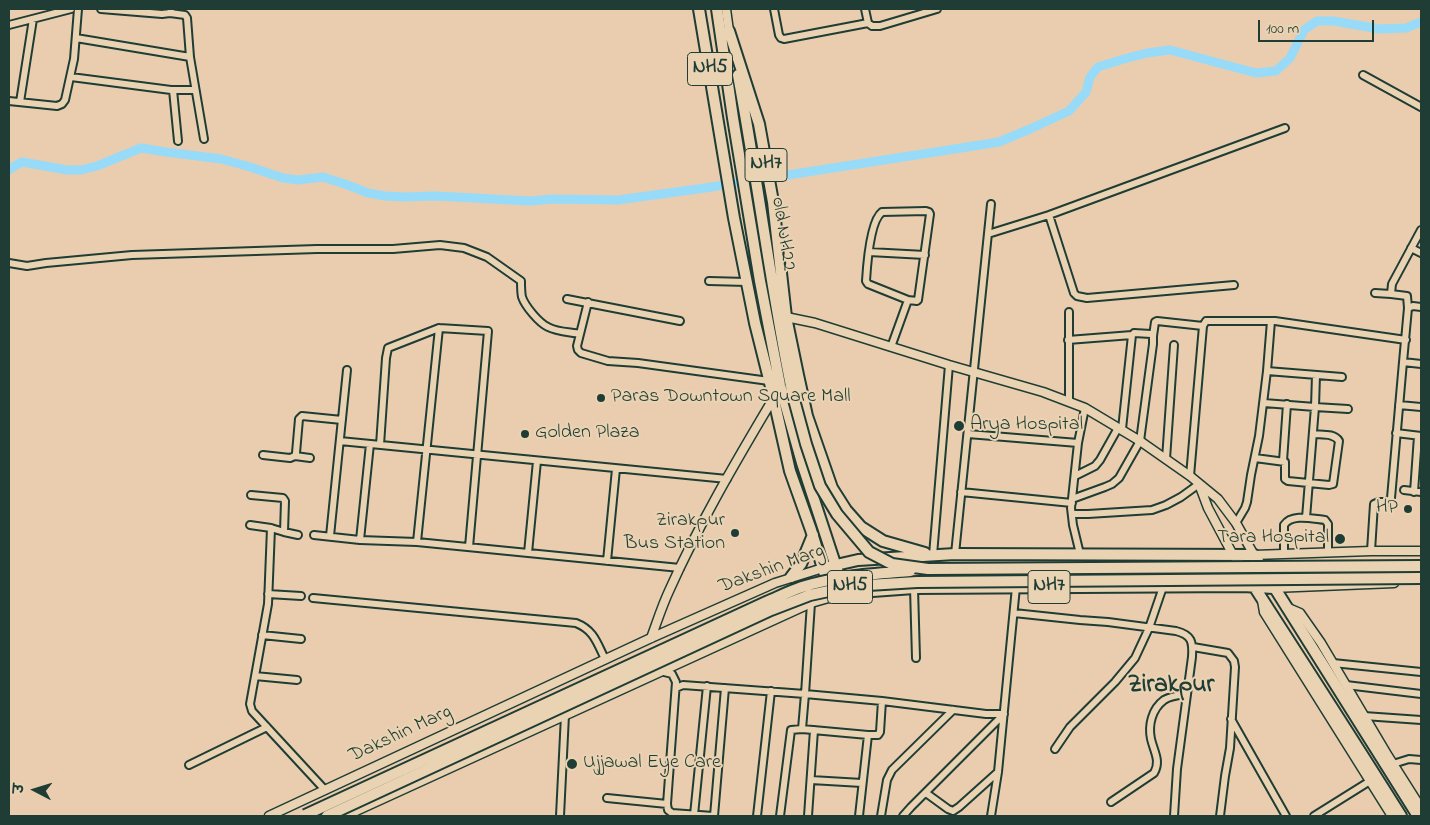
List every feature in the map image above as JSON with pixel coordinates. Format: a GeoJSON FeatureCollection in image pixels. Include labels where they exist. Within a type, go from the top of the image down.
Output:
{"type":"FeatureCollection","features":[{"type":"Feature","properties":{"kind":"highway","name":"NH5"},"geometry":{"type":"LineString","coordinates":[[699,9],[733,209],[755,323],[790,471],[813,536],[801,564],[791,577]]}},
{"type":"Feature","properties":{"kind":"highway","name":"NH5"},"geometry":{"type":"LineString","coordinates":[[717,9],[735,132],[780,385],[834,565]]}},
{"type":"Feature","properties":{"kind":"highway"},"geometry":{"type":"LineString","coordinates":[[719,22],[729,31]]}},
{"type":"Feature","properties":{"kind":"highway","name":"NH7"},"geometry":{"type":"LineString","coordinates":[[729,31],[760,127],[773,202],[786,316],[807,416],[832,488],[846,510],[861,527],[883,540],[933,555]]}},
{"type":"Feature","properties":{"kind":"highway","name":"old NH22"},"geometry":{"type":"LineString","coordinates":[[729,31],[748,130],[778,319],[793,396],[820,486],[837,514],[869,552],[892,564],[928,569]]}},
{"type":"Feature","properties":{"kind":"highway"},"geometry":{"type":"LineString","coordinates":[[813,536],[832,597],[845,593],[834,565]]}},
{"type":"Feature","properties":{"kind":"highway","name":"Dakshin Marg"},"geometry":{"type":"LineString","coordinates":[[823,568],[858,560],[955,554],[1254,555]]}},
{"type":"Feature","properties":{"kind":"highway"},"geometry":{"type":"LineString","coordinates":[[1233,555],[1401,816]]}},
{"type":"Feature","properties":{"kind":"highway"},"geometry":{"type":"LineString","coordinates":[[1254,555],[1418,816]]}},
{"type":"Feature","properties":{"kind":"highway","name":"NH5"},"geometry":{"type":"LineString","coordinates":[[928,569],[1421,566]]}},
{"type":"Feature","properties":{"kind":"highway","name":"Dakshin Marg"},"geometry":{"type":"LineString","coordinates":[[303,815],[766,602],[804,587],[866,575],[928,569]]}},
{"type":"Feature","properties":{"kind":"highway","name":"Dakshin Marg"},"geometry":{"type":"LineString","coordinates":[[327,816],[771,610],[810,595],[852,586],[917,582],[1421,580]]}},
{"type":"Feature","properties":{"kind":"highway","name":"NH7"},"geometry":{"type":"LineString","coordinates":[[845,593],[914,588],[1273,588]]}},
{"type":"Feature","properties":{"kind":"street"},"geometry":{"type":"LineString","coordinates":[[9,25],[71,9]]}},
{"type":"Feature","properties":{"kind":"street"},"geometry":{"type":"LineString","coordinates":[[9,101],[57,106],[65,100],[76,38],[78,9]]}},
{"type":"Feature","properties":{"kind":"street"},"geometry":{"type":"LineString","coordinates":[[101,9],[162,14],[171,11],[185,15],[187,18],[190,57],[204,139]]}},
{"type":"Feature","properties":{"kind":"street"},"geometry":{"type":"LineString","coordinates":[[726,9],[729,31]]}},
{"type":"Feature","properties":{"kind":"street"},"geometry":{"type":"LineString","coordinates":[[774,9],[779,35],[784,39],[868,23],[872,26],[880,26],[937,9]]}},
{"type":"Feature","properties":{"kind":"street"},"geometry":{"type":"LineString","coordinates":[[865,9],[868,23]]}},
{"type":"Feature","properties":{"kind":"street"},"geometry":{"type":"LineString","coordinates":[[20,102],[33,19]]}},
{"type":"Feature","properties":{"kind":"street"},"geometry":{"type":"LineString","coordinates":[[76,38],[190,57]]}},
{"type":"Feature","properties":{"kind":"street"},"geometry":{"type":"LineString","coordinates":[[1362,75],[1421,107]]}},
{"type":"Feature","properties":{"kind":"street"},"geometry":{"type":"LineString","coordinates":[[70,77],[173,90],[195,90]]}},
{"type":"Feature","properties":{"kind":"street"},"geometry":{"type":"LineString","coordinates":[[173,90],[178,141]]}},
{"type":"Feature","properties":{"kind":"street"},"geometry":{"type":"LineString","coordinates":[[988,234],[1049,216],[1285,128]]}},
{"type":"Feature","properties":{"kind":"street"},"geometry":{"type":"LineString","coordinates":[[955,554],[991,204]]}},
{"type":"Feature","properties":{"kind":"street"},"geometry":{"type":"LineString","coordinates":[[882,212],[929,212],[930,221],[925,255],[917,301],[908,300],[868,284],[866,281],[872,230],[876,217],[882,212]]}},
{"type":"Feature","properties":{"kind":"street"},"geometry":{"type":"LineString","coordinates":[[1049,216],[1074,293],[1077,296],[1087,298],[1234,285]]}},
{"type":"Feature","properties":{"kind":"street"},"geometry":{"type":"LineString","coordinates":[[1391,294],[1392,284],[1421,230]]}},
{"type":"Feature","properties":{"kind":"street"},"geometry":{"type":"LineString","coordinates":[[9,263],[27,266],[46,262],[132,255],[326,249],[393,250],[440,245],[464,248],[487,257],[521,281],[523,298],[528,308],[548,328],[580,334]]}},
{"type":"Feature","properties":{"kind":"street"},"geometry":{"type":"LineString","coordinates":[[1411,248],[1421,253]]}},
{"type":"Feature","properties":{"kind":"street"},"geometry":{"type":"LineString","coordinates":[[869,252],[925,255]]}},
{"type":"Feature","properties":{"kind":"street"},"geometry":{"type":"LineString","coordinates":[[709,281],[747,282]]}},
{"type":"Feature","properties":{"kind":"street"},"geometry":{"type":"LineString","coordinates":[[1371,551],[1374,504],[1387,502],[1391,498],[1408,308],[1407,296],[1375,293]]}},
{"type":"Feature","properties":{"kind":"street"},"geometry":{"type":"LineString","coordinates":[[566,299],[680,321]]}},
{"type":"Feature","properties":{"kind":"street"},"geometry":{"type":"LineString","coordinates":[[891,347],[908,300]]}},
{"type":"Feature","properties":{"kind":"street"},"geometry":{"type":"LineString","coordinates":[[588,302],[577,346],[580,353],[608,361],[638,363],[769,381]]}},
{"type":"Feature","properties":{"kind":"street"},"geometry":{"type":"LineString","coordinates":[[1408,308],[1413,306],[1421,307]]}},
{"type":"Feature","properties":{"kind":"street"},"geometry":{"type":"LineString","coordinates":[[1069,312],[1069,402]]}},
{"type":"Feature","properties":{"kind":"street"},"geometry":{"type":"LineString","coordinates":[[786,316],[815,323],[1043,392],[1085,408],[1140,441],[1190,476],[1218,499],[1236,523],[1254,555]]}},
{"type":"Feature","properties":{"kind":"street"},"geometry":{"type":"LineString","coordinates":[[1190,476],[1204,323],[1209,320],[1271,321],[1406,340]]}},
{"type":"Feature","properties":{"kind":"street"},"geometry":{"type":"LineString","coordinates":[[1236,523],[1245,508],[1255,458],[1264,403],[1271,321]]}},
{"type":"Feature","properties":{"kind":"street"},"geometry":{"type":"LineString","coordinates":[[961,492],[1072,501],[1112,484],[1119,478],[1140,441],[1155,322],[1203,326]]}},
{"type":"Feature","properties":{"kind":"street"},"geometry":{"type":"LineString","coordinates":[[380,445],[388,348],[439,328],[488,331],[469,548]]}},
{"type":"Feature","properties":{"kind":"street"},"geometry":{"type":"LineString","coordinates":[[417,542],[439,328]]}},
{"type":"Feature","properties":{"kind":"street"},"geometry":{"type":"LineString","coordinates":[[1068,340],[1132,335],[1137,332],[1153,336]]}},
{"type":"Feature","properties":{"kind":"street"},"geometry":{"type":"LineString","coordinates":[[1075,476],[1095,466],[1120,428],[1132,335]]}},
{"type":"Feature","properties":{"kind":"street"},"geometry":{"type":"LineString","coordinates":[[1166,459],[1174,345]]}},
{"type":"Feature","properties":{"kind":"street"},"geometry":{"type":"LineString","coordinates":[[1403,362],[1421,364]]}},
{"type":"Feature","properties":{"kind":"street"},"geometry":{"type":"LineString","coordinates":[[933,555],[949,365]]}},
{"type":"Feature","properties":{"kind":"street"},"geometry":{"type":"LineString","coordinates":[[330,536],[347,370]]}},
{"type":"Feature","properties":{"kind":"street"},"geometry":{"type":"LineString","coordinates":[[1266,371],[1342,377]]}},
{"type":"Feature","properties":{"kind":"street"},"geometry":{"type":"LineString","coordinates":[[1306,518],[1316,407],[1316,375]]}},
{"type":"Feature","properties":{"kind":"street"},"geometry":{"type":"LineString","coordinates":[[651,638],[668,592],[680,568],[741,452],[773,399]]}},
{"type":"Feature","properties":{"kind":"street"},"geometry":{"type":"LineString","coordinates":[[1264,403],[1348,409]]}},
{"type":"Feature","properties":{"kind":"street"},"geometry":{"type":"LineString","coordinates":[[1287,404],[1282,461],[1285,465],[1285,479],[1333,484],[1339,441],[1334,436],[1314,434]]}},
{"type":"Feature","properties":{"kind":"street"},"geometry":{"type":"LineString","coordinates":[[1399,405],[1421,407]]}},
{"type":"Feature","properties":{"kind":"street"},"geometry":{"type":"LineString","coordinates":[[1080,554],[1072,514],[1072,501],[1078,443],[1085,408]]}},
{"type":"Feature","properties":{"kind":"street"},"geometry":{"type":"LineString","coordinates":[[295,456],[299,419],[302,416],[342,420]]}},
{"type":"Feature","properties":{"kind":"street"},"geometry":{"type":"LineString","coordinates":[[1396,433],[1420,436],[1414,492]]}},
{"type":"Feature","properties":{"kind":"street"},"geometry":{"type":"LineString","coordinates":[[968,434],[1078,443]]}},
{"type":"Feature","properties":{"kind":"street"},"geometry":{"type":"LineString","coordinates":[[340,442],[727,479]]}},
{"type":"Feature","properties":{"kind":"street"},"geometry":{"type":"LineString","coordinates":[[360,540],[370,444]]}},
{"type":"Feature","properties":{"kind":"street"},"geometry":{"type":"LineString","coordinates":[[263,455],[310,458]]}},
{"type":"Feature","properties":{"kind":"street"},"geometry":{"type":"LineString","coordinates":[[1255,458],[1282,461]]}},
{"type":"Feature","properties":{"kind":"street"},"geometry":{"type":"LineString","coordinates":[[528,554],[537,461]]}},
{"type":"Feature","properties":{"kind":"street"},"geometry":{"type":"LineString","coordinates":[[607,561],[616,469]]}},
{"type":"Feature","properties":{"kind":"street"},"geometry":{"type":"LineString","coordinates":[[1072,514],[1152,510],[1174,501],[1199,484]]}},
{"type":"Feature","properties":{"kind":"street"},"geometry":{"type":"LineString","coordinates":[[1199,484],[1208,508],[1233,555]]}},
{"type":"Feature","properties":{"kind":"street"},"geometry":{"type":"LineString","coordinates":[[1404,490],[1421,492]]}},
{"type":"Feature","properties":{"kind":"street"},"geometry":{"type":"LineString","coordinates":[[251,495],[284,498],[284,532]]}},
{"type":"Feature","properties":{"kind":"street"},"geometry":{"type":"LineString","coordinates":[[1284,554],[1284,525],[1290,519],[1306,518],[1324,520],[1328,524],[1328,552]]}},
{"type":"Feature","properties":{"kind":"street"},"geometry":{"type":"LineString","coordinates":[[250,525],[298,535]]}},
{"type":"Feature","properties":{"kind":"street"},"geometry":{"type":"LineString","coordinates":[[270,528],[268,594],[250,704],[252,711],[325,790]]}},
{"type":"Feature","properties":{"kind":"street"},"geometry":{"type":"LineString","coordinates":[[314,535],[360,540],[417,542],[680,568]]}},
{"type":"Feature","properties":{"kind":"street","name":"Dakshin Marg"},"geometry":{"type":"LineString","coordinates":[[1254,555],[1421,550]]}},
{"type":"Feature","properties":{"kind":"street","name":"Dakshin Marg"},"geometry":{"type":"LineString","coordinates":[[269,816],[651,638],[775,583],[823,568]]}},
{"type":"Feature","properties":{"kind":"street"},"geometry":{"type":"LineString","coordinates":[[1273,588],[1421,580]]}},
{"type":"Feature","properties":{"kind":"street"},"geometry":{"type":"LineString","coordinates":[[991,816],[998,772],[1016,587]]}},
{"type":"Feature","properties":{"kind":"street"},"geometry":{"type":"LineString","coordinates":[[1054,749],[1070,727],[1135,658],[1149,628],[1163,587]]}},
{"type":"Feature","properties":{"kind":"street"},"geometry":{"type":"LineString","coordinates":[[914,588],[916,658]]}},
{"type":"Feature","properties":{"kind":"street"},"geometry":{"type":"LineString","coordinates":[[268,594],[301,596]]}},
{"type":"Feature","properties":{"kind":"street","name":"NH5"},"geometry":{"type":"LineString","coordinates":[[350,815],[660,671],[812,603],[832,597]]}},
{"type":"Feature","properties":{"kind":"street"},"geometry":{"type":"LineString","coordinates":[[1261,597],[1264,612],[1392,816]]}},
{"type":"Feature","properties":{"kind":"street"},"geometry":{"type":"LineString","coordinates":[[313,598],[576,623],[586,627],[592,634],[605,660]]}},
{"type":"Feature","properties":{"kind":"street"},"geometry":{"type":"LineString","coordinates":[[802,729],[812,603]]}},
{"type":"Feature","properties":{"kind":"street"},"geometry":{"type":"LineString","coordinates":[[1286,607],[1300,613],[1333,663],[1421,808]]}},
{"type":"Feature","properties":{"kind":"street"},"geometry":{"type":"LineString","coordinates":[[1014,613],[1108,622],[1184,633],[1190,638],[1193,647],[1177,769],[1174,816]]}},
{"type":"Feature","properties":{"kind":"street"},"geometry":{"type":"LineString","coordinates":[[262,635],[301,639]]}},
{"type":"Feature","properties":{"kind":"street"},"geometry":{"type":"LineString","coordinates":[[1193,647],[1228,653],[1234,660],[1235,666],[1230,748],[1220,816]]}},
{"type":"Feature","properties":{"kind":"street"},"geometry":{"type":"LineString","coordinates":[[1333,663],[1421,672]]}},
{"type":"Feature","properties":{"kind":"street"},"geometry":{"type":"LineString","coordinates":[[660,671],[672,674],[676,688],[667,804],[670,812],[713,816],[725,688]]}},
{"type":"Feature","properties":{"kind":"street"},"geometry":{"type":"LineString","coordinates":[[255,676],[297,680]]}},
{"type":"Feature","properties":{"kind":"street"},"geometry":{"type":"LineString","coordinates":[[676,688],[683,685],[771,691],[882,701],[986,714],[1004,714]]}},
{"type":"Feature","properties":{"kind":"street"},"geometry":{"type":"LineString","coordinates":[[1346,685],[1421,694]]}},
{"type":"Feature","properties":{"kind":"street"},"geometry":{"type":"LineString","coordinates":[[694,814],[706,686]]}},
{"type":"Feature","properties":{"kind":"street"},"geometry":{"type":"LineString","coordinates":[[757,816],[771,691]]}},
{"type":"Feature","properties":{"kind":"street"},"geometry":{"type":"LineString","coordinates":[[1111,802],[1154,773],[1158,761],[1150,733],[1150,726],[1154,712],[1164,700],[1187,694]]}},
{"type":"Feature","properties":{"kind":"street"},"geometry":{"type":"LineString","coordinates":[[780,816],[791,730],[802,729],[876,736],[880,732],[882,701]]}},
{"type":"Feature","properties":{"kind":"street"},"geometry":{"type":"LineString","coordinates":[[881,816],[887,780],[892,770],[953,710]]}},
{"type":"Feature","properties":{"kind":"street"},"geometry":{"type":"LineString","coordinates":[[903,816],[1004,714]]}},
{"type":"Feature","properties":{"kind":"street"},"geometry":{"type":"LineString","coordinates":[[560,816],[565,715]]}},
{"type":"Feature","properties":{"kind":"street"},"geometry":{"type":"LineString","coordinates":[[1364,716],[1421,720]]}},
{"type":"Feature","properties":{"kind":"street"},"geometry":{"type":"LineString","coordinates":[[1231,719],[1286,816]]}},
{"type":"Feature","properties":{"kind":"street"},"geometry":{"type":"LineString","coordinates":[[189,765],[266,727]]}},
{"type":"Feature","properties":{"kind":"street"},"geometry":{"type":"LineString","coordinates":[[808,816],[814,730]]}},
{"type":"Feature","properties":{"kind":"street"},"geometry":{"type":"LineString","coordinates":[[859,816],[868,735]]}},
{"type":"Feature","properties":{"kind":"street"},"geometry":{"type":"LineString","coordinates":[[417,747],[432,776]]}},
{"type":"Feature","properties":{"kind":"street"},"geometry":{"type":"LineString","coordinates":[[1393,764],[1409,759],[1421,760]]}},
{"type":"Feature","properties":{"kind":"street"},"geometry":{"type":"LineString","coordinates":[[926,793],[953,811],[998,772]]}},
{"type":"Feature","properties":{"kind":"street"},"geometry":{"type":"LineString","coordinates":[[810,780],[862,783]]}},
{"type":"Feature","properties":{"kind":"street"},"geometry":{"type":"LineString","coordinates":[[1314,816],[1370,781]]}},
{"type":"Feature","properties":{"kind":"street"},"geometry":{"type":"LineString","coordinates":[[607,798],[667,804]]}},
{"type":"Feature","properties":{"kind":"waterway"},"geometry":{"type":"LineString","coordinates":[[9,170],[22,162],[67,170],[81,170],[97,166],[141,148],[221,159],[283,178],[298,180],[323,177],[368,193],[385,196],[436,196],[530,201],[553,199],[618,200],[999,142],[1069,111],[1086,92],[1090,77],[1098,67],[1147,53],[1170,50],[1256,73],[1276,71],[1290,58],[1304,30],[1317,21],[1333,21],[1380,29],[1406,28],[1421,22]]}},
{"type":"Feature","properties":{"kind":"place","name":"Paras Downtown Square Mall"},"geometry":{"type":"Point","coordinates":[601,398]}},
{"type":"Feature","properties":{"kind":"place","name":"Arya Hospital"},"geometry":{"type":"Point","coordinates":[959,426]}},
{"type":"Feature","properties":{"kind":"place","name":"Golden Plaza"},"geometry":{"type":"Point","coordinates":[525,434]}},
{"type":"Feature","properties":{"kind":"place","name":"HP"},"geometry":{"type":"Point","coordinates":[1408,509]}},
{"type":"Feature","properties":{"kind":"place","name":"Zirakpur Bus Station"},"geometry":{"type":"Point","coordinates":[735,533]}},
{"type":"Feature","properties":{"kind":"place","name":"Tara Hospital"},"geometry":{"type":"Point","coordinates":[1340,539]}},
{"type":"Feature","properties":{"kind":"place","name":"Ujjawal Eye Care"},"geometry":{"type":"Point","coordinates":[572,764]}},
{"type":"Feature","properties":{"kind":"district","name":"Zirakpur"},"geometry":{"type":"Point","coordinates":[1171,687]}}]}
